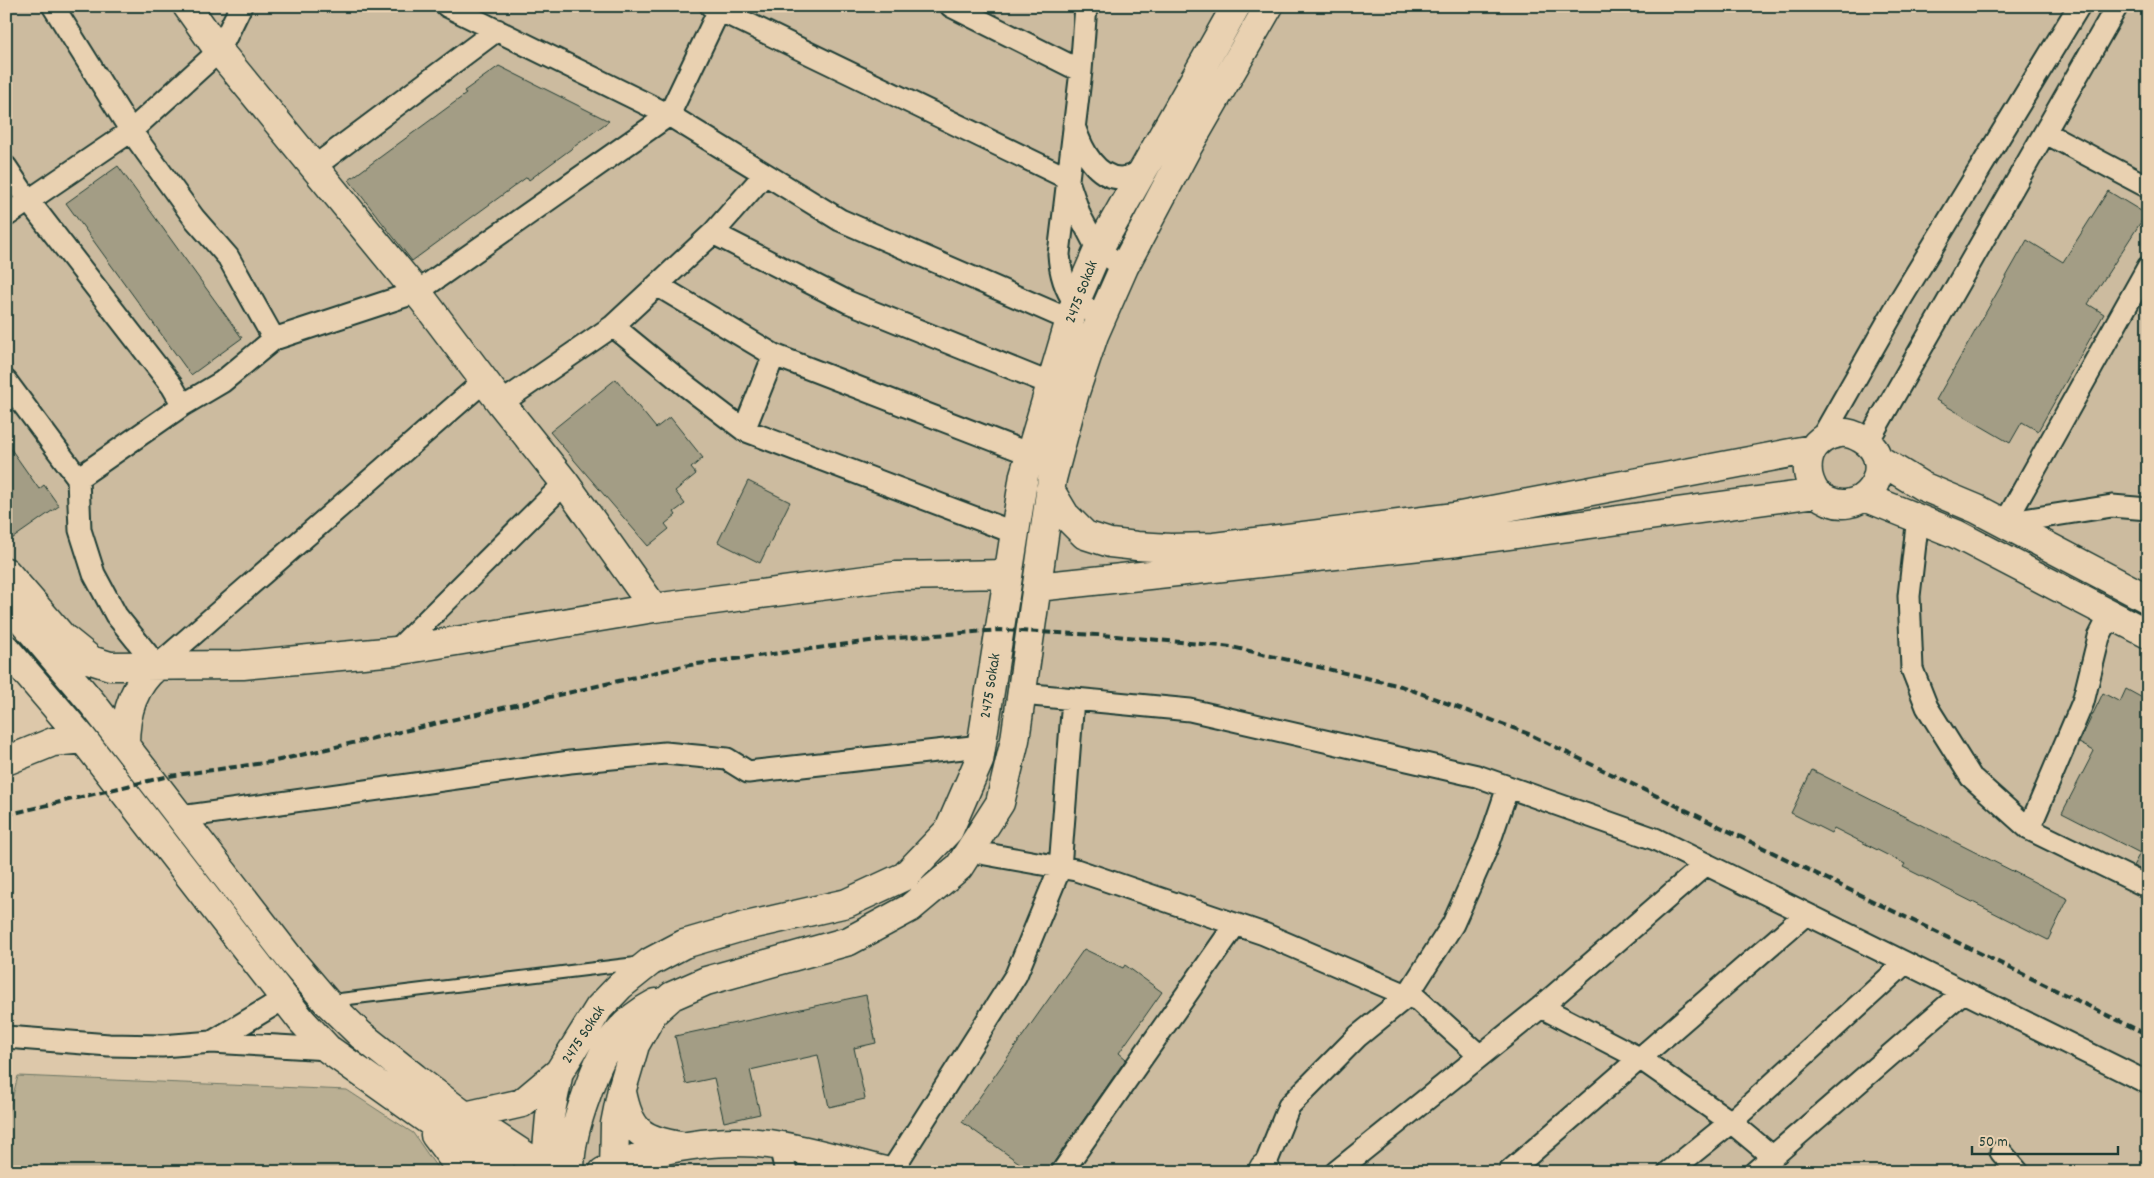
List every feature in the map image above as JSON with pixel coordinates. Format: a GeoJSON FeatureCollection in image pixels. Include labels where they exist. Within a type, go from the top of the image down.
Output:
{"type":"FeatureCollection","features":[{"type":"Feature","properties":{"kind":"main road"},"geometry":{"type":"LineString","coordinates":[[187,6],[219,51],[417,292],[501,404],[565,483],[654,608]]}},
{"type":"Feature","properties":{"kind":"main road","name":"2475 Sokak"},"geometry":{"type":"LineString","coordinates":[[552,1170],[550,1116],[560,1072],[599,1008],[620,986],[650,962],[684,944],[717,934],[847,903],[905,876],[949,830],[979,761],[1024,476],[1073,312],[1098,250],[1236,6]]}},
{"type":"Feature","properties":{"kind":"main road","name":"2475 Sokak"},"geometry":{"type":"LineString","coordinates":[[610,1170],[615,1124],[622,1089],[635,1045],[653,1013],[672,996],[706,980],[849,942],[910,908],[959,867],[1000,803],[1015,740],[1050,490],[1076,392],[1101,316],[1124,267],[1186,150],[1269,6]]}},
{"type":"Feature","properties":{"kind":"main road"},"geometry":{"type":"LineString","coordinates":[[1050,490],[1065,515],[1085,535],[1110,543],[1137,546],[1214,547],[1455,516],[1816,445],[1831,435],[1842,433],[1854,434],[1872,451],[1922,486],[2005,523],[2148,599]]}},
{"type":"Feature","properties":{"kind":"main road"},"geometry":{"type":"LineString","coordinates":[[1816,445],[1808,460],[1807,472],[1810,483],[1816,493],[1826,501],[1837,504],[1849,504],[1864,497],[1876,483],[1879,471],[1872,451]]}},
{"type":"Feature","properties":{"kind":"main road"},"geometry":{"type":"LineString","coordinates":[[1037,587],[1458,542],[1816,493]]}},
{"type":"Feature","properties":{"kind":"main road"},"geometry":{"type":"LineString","coordinates":[[1864,497],[1918,517],[1956,534],[2148,634]]}},
{"type":"Feature","properties":{"kind":"main road"},"geometry":{"type":"LineString","coordinates":[[6,572],[65,639],[103,691],[125,745]]}},
{"type":"Feature","properties":{"kind":"main road"},"geometry":{"type":"LineString","coordinates":[[65,639],[91,660],[120,667],[243,665],[396,651],[654,608],[896,576],[1008,574]]}},
{"type":"Feature","properties":{"kind":"main road"},"geometry":{"type":"LineString","coordinates":[[6,601],[125,745],[291,960],[326,1001],[362,1035],[465,1116],[552,1170],[575,1127],[597,1063],[605,1049],[624,1025],[639,1013],[672,996]]}},
{"type":"Feature","properties":{"kind":"main road"},"geometry":{"type":"LineString","coordinates":[[6,649],[83,738],[284,998],[328,1049],[501,1172]]}},
{"type":"Feature","properties":{"kind":"main road"},"geometry":{"type":"LineString","coordinates":[[125,745],[127,714],[135,692],[142,680],[157,666]]}},
{"type":"Feature","properties":{"kind":"main road"},"geometry":{"type":"LineString","coordinates":[[6,678],[49,721],[83,738]]}},
{"type":"Feature","properties":{"kind":"main road"},"geometry":{"type":"LineString","coordinates":[[6,761],[53,742],[83,738]]}},
{"type":"Feature","properties":{"kind":"main road"},"geometry":{"type":"LineString","coordinates":[[465,1116],[522,1103],[560,1072]]}},
{"type":"Feature","properties":{"kind":"main road"},"geometry":{"type":"LineString","coordinates":[[622,1089],[626,1110],[637,1131],[658,1143],[685,1146]]}},
{"type":"Feature","properties":{"kind":"main road"},"geometry":{"type":"LineString","coordinates":[[409,1107],[441,1142],[463,1172]]}},
{"type":"Feature","properties":{"kind":"main road"},"geometry":{"type":"LineString","coordinates":[[610,1170],[670,1149],[739,1142],[780,1146],[889,1172]]}},
{"type":"Feature","properties":{"kind":"street"},"geometry":{"type":"LineString","coordinates":[[53,6],[131,131],[194,218],[228,257],[274,339]]}},
{"type":"Feature","properties":{"kind":"street"},"geometry":{"type":"LineString","coordinates":[[6,216],[131,131],[219,51],[241,6]]}},
{"type":"Feature","properties":{"kind":"street"},"geometry":{"type":"LineString","coordinates":[[447,6],[670,115],[840,220],[1073,312],[1101,316]]}},
{"type":"Feature","properties":{"kind":"street"},"geometry":{"type":"LineString","coordinates":[[951,6],[1081,71]]}},
{"type":"Feature","properties":{"kind":"street"},"geometry":{"type":"LineString","coordinates":[[1073,312],[1063,277],[1059,254],[1081,71],[1086,6]]}},
{"type":"Feature","properties":{"kind":"street"},"geometry":{"type":"LineString","coordinates":[[1816,445],[1902,297],[2079,6]]}},
{"type":"Feature","properties":{"kind":"street"},"geometry":{"type":"LineString","coordinates":[[1872,451],[2117,6]]}},
{"type":"Feature","properties":{"kind":"street"},"geometry":{"type":"LineString","coordinates":[[78,478],[183,405],[222,382],[274,339],[417,292],[670,115],[717,8],[1067,178],[1080,216],[1098,250],[1124,267]]}},
{"type":"Feature","properties":{"kind":"street"},"geometry":{"type":"LineString","coordinates":[[314,167],[497,30]]}},
{"type":"Feature","properties":{"kind":"street"},"geometry":{"type":"LineString","coordinates":[[1074,126],[1083,150],[1090,160],[1102,171],[1119,178],[1142,170]]}},
{"type":"Feature","properties":{"kind":"street"},"geometry":{"type":"LineString","coordinates":[[2046,132],[2148,187]]}},
{"type":"Feature","properties":{"kind":"street"},"geometry":{"type":"LineString","coordinates":[[6,167],[28,200],[172,386],[183,405]]}},
{"type":"Feature","properties":{"kind":"street"},"geometry":{"type":"LineString","coordinates":[[501,404],[613,326],[713,233],[765,174]]}},
{"type":"Feature","properties":{"kind":"street"},"geometry":{"type":"LineString","coordinates":[[713,233],[848,302],[1051,384]]}},
{"type":"Feature","properties":{"kind":"street"},"geometry":{"type":"LineString","coordinates":[[2005,523],[2148,266]]}},
{"type":"Feature","properties":{"kind":"street"},"geometry":{"type":"LineString","coordinates":[[657,285],[774,355],[1030,454]]}},
{"type":"Feature","properties":{"kind":"street"},"geometry":{"type":"LineString","coordinates":[[613,326],[744,430],[1015,533]]}},
{"type":"Feature","properties":{"kind":"street"},"geometry":{"type":"LineString","coordinates":[[744,430],[774,355]]}},
{"type":"Feature","properties":{"kind":"street"},"geometry":{"type":"LineString","coordinates":[[6,381],[78,478],[80,530],[94,574],[116,615],[157,666],[484,380]]}},
{"type":"Feature","properties":{"kind":"street"},"geometry":{"type":"LineString","coordinates":[[396,651],[565,483]]}},
{"type":"Feature","properties":{"kind":"street"},"geometry":{"type":"LineString","coordinates":[[2005,523],[2112,506],[2148,509]]}},
{"type":"Feature","properties":{"kind":"street"},"geometry":{"type":"LineString","coordinates":[[1918,517],[1909,596],[1912,669],[1927,707],[1971,777],[2029,829],[2148,887]]}},
{"type":"Feature","properties":{"kind":"street"},"geometry":{"type":"LineString","coordinates":[[2029,829],[2083,702],[2099,637],[2110,615]]}},
{"type":"Feature","properties":{"kind":"street"},"geometry":{"type":"LineString","coordinates":[[1022,694],[1190,710],[1477,776],[1655,839],[2148,1082]]}},
{"type":"Feature","properties":{"kind":"street"},"geometry":{"type":"LineString","coordinates":[[889,1172],[1016,975],[1060,868],[1073,699]]}},
{"type":"Feature","properties":{"kind":"street"},"geometry":{"type":"LineString","coordinates":[[181,817],[570,762],[665,753],[727,759],[748,772],[981,746]]}},
{"type":"Feature","properties":{"kind":"street"},"geometry":{"type":"LineString","coordinates":[[1264,1171],[1289,1106],[1358,1036],[1407,996],[1453,924],[1489,843],[1508,787]]}},
{"type":"Feature","properties":{"kind":"street"},"geometry":{"type":"LineString","coordinates":[[969,851],[1076,870],[1264,934],[1418,1000],[1480,1056]]}},
{"type":"Feature","properties":{"kind":"street"},"geometry":{"type":"LineString","coordinates":[[1336,1172],[1541,1008],[1706,864]]}},
{"type":"Feature","properties":{"kind":"street"},"geometry":{"type":"LineString","coordinates":[[1509,1172],[1806,914]]}},
{"type":"Feature","properties":{"kind":"street"},"geometry":{"type":"LineString","coordinates":[[1062,1172],[1236,925]]}},
{"type":"Feature","properties":{"kind":"street"},"geometry":{"type":"LineString","coordinates":[[1670,1172],[1731,1122],[1905,963]]}},
{"type":"Feature","properties":{"kind":"street"},"geometry":{"type":"LineString","coordinates":[[1755,1172],[1963,992]]}},
{"type":"Feature","properties":{"kind":"street"},"geometry":{"type":"LineString","coordinates":[[212,1042],[284,998]]}},
{"type":"Feature","properties":{"kind":"street"},"geometry":{"type":"LineString","coordinates":[[1541,1008],[1641,1059],[1731,1122],[1773,1157]]}},
{"type":"Feature","properties":{"kind":"street"},"geometry":{"type":"LineString","coordinates":[[6,1038],[69,1043],[162,1046],[212,1042],[328,1049]]}},
{"type":"Feature","properties":{"kind":"street"},"geometry":{"type":"LineString","coordinates":[[780,1146],[786,1172]]}},
{"type":"Feature","properties":{"kind":"street"},"geometry":{"type":"LineString","coordinates":[[2001,1152],[2018,1172]]}},
{"type":"Feature","properties":{"kind":"lane"},"geometry":{"type":"LineString","coordinates":[[326,1001],[650,962]]}},
{"type":"Feature","properties":{"kind":"shaded area"},"geometry":{"type":"Polygon","coordinates":[[[6,6],[2148,6],[2148,1172],[440,1172],[409,1107],[268,977],[65,639],[6,583],[6,6]]]}},
{"type":"Feature","properties":{"kind":"shaded area"},"geometry":{"type":"Polygon","coordinates":[[[18,1076],[347,1090],[413,1133],[440,1172],[6,1172],[6,1121],[18,1076]]]}},
{"type":"Feature","properties":{"kind":"building"},"geometry":{"type":"Polygon","coordinates":[[[499,66],[609,121],[529,180],[527,177],[412,261],[349,180],[466,94],[464,91],[499,66]]]}},
{"type":"Feature","properties":{"kind":"building"},"geometry":{"type":"Polygon","coordinates":[[[118,166],[242,338],[191,375],[66,203],[118,166]]]}},
{"type":"Feature","properties":{"kind":"building"},"geometry":{"type":"Polygon","coordinates":[[[2108,191],[2146,214],[2088,304],[2104,314],[2038,431],[2022,422],[2010,443],[1936,400],[2027,240],[2063,262],[2108,191]]]}},
{"type":"Feature","properties":{"kind":"building"},"geometry":{"type":"Polygon","coordinates":[[[616,379],[656,428],[670,417],[703,458],[691,468],[696,474],[675,491],[685,504],[674,512],[676,515],[665,524],[669,529],[648,546],[550,432],[616,379]]]}},
{"type":"Feature","properties":{"kind":"building"},"geometry":{"type":"Polygon","coordinates":[[[6,442],[39,489],[44,485],[59,506],[6,543],[6,442]]]}},
{"type":"Feature","properties":{"kind":"building"},"geometry":{"type":"Polygon","coordinates":[[[748,481],[790,502],[760,563],[718,542],[748,481]]]}},
{"type":"Feature","properties":{"kind":"building"},"geometry":{"type":"Polygon","coordinates":[[[2126,689],[2148,701],[2148,873],[2133,866],[2140,853],[2062,813],[2094,751],[2079,743],[2103,693],[2120,702],[2126,689]]]}},
{"type":"Feature","properties":{"kind":"building"},"geometry":{"type":"Polygon","coordinates":[[[1812,770],[2068,899],[2048,940],[1903,867],[1905,864],[1834,828],[1831,833],[1791,813],[1812,770]]]}},
{"type":"Feature","properties":{"kind":"building"},"geometry":{"type":"Polygon","coordinates":[[[1084,949],[1123,968],[1125,965],[1162,992],[1119,1053],[1126,1059],[1052,1165],[1050,1172],[1032,1172],[962,1122],[1084,949]]]}},
{"type":"Feature","properties":{"kind":"building"},"geometry":{"type":"Polygon","coordinates":[[[866,995],[876,1043],[854,1048],[865,1099],[829,1107],[818,1055],[750,1070],[760,1114],[724,1122],[714,1078],[686,1084],[675,1036],[866,995]]]}},
{"type":"Feature","properties":{"kind":"railway"},"geometry":{"type":"LineString","coordinates":[[6,815],[169,776],[271,762],[683,666],[885,639],[1000,630],[1116,636],[1232,647],[1401,686],[1529,734],[2148,1035]]}}]}
